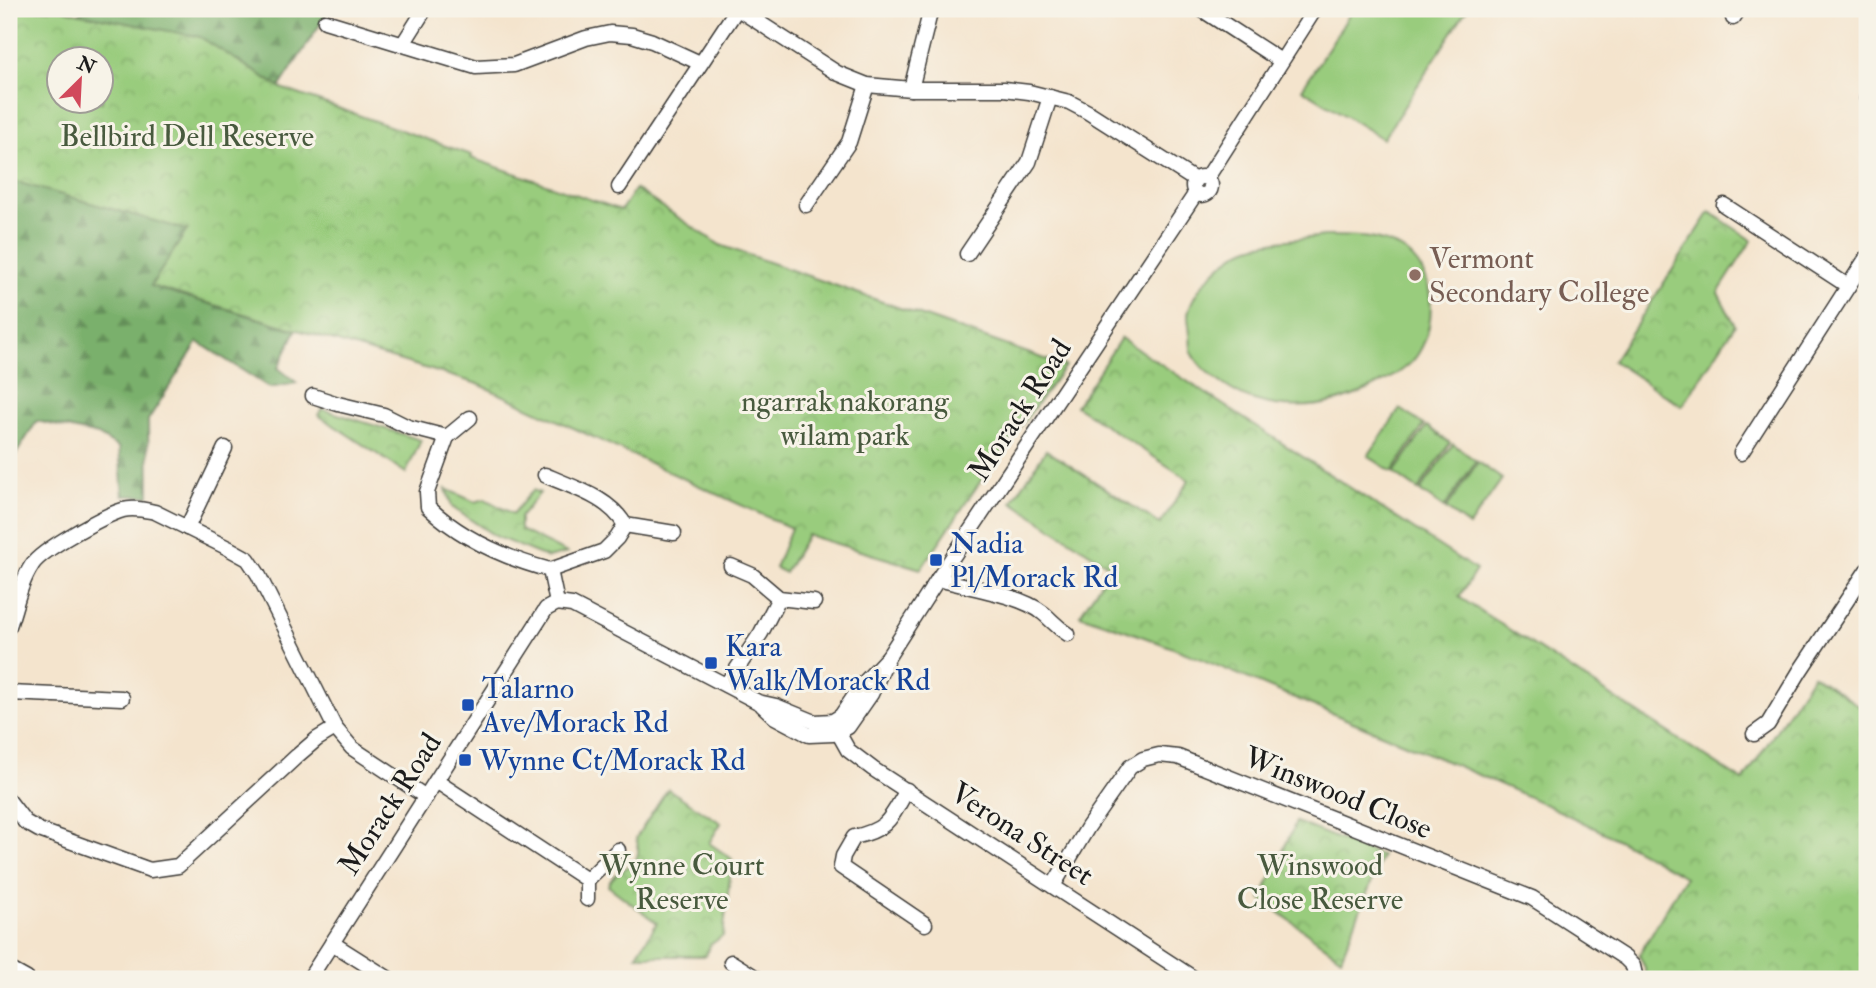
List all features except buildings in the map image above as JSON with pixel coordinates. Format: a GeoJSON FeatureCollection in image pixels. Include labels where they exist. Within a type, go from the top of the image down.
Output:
{"type":"FeatureCollection","features":[{"type":"Feature","properties":{"kind":"street"},"geometry":{"type":"LineString","coordinates":[[403,44],[425,9]]}},
{"type":"Feature","properties":{"kind":"street"},"geometry":{"type":"LineString","coordinates":[[619,187],[737,9],[837,73],[867,85],[911,89],[1004,89],[1069,102],[1199,183]]}},
{"type":"Feature","properties":{"kind":"street"},"geometry":{"type":"LineString","coordinates":[[911,89],[931,9]]}},
{"type":"Feature","properties":{"kind":"street"},"geometry":{"type":"LineString","coordinates":[[1201,9],[1281,61]]}},
{"type":"Feature","properties":{"kind":"street","name":"Morack Road"},"geometry":{"type":"LineString","coordinates":[[835,727],[862,685],[888,657],[1315,9]]}},
{"type":"Feature","properties":{"kind":"street"},"geometry":{"type":"LineString","coordinates":[[325,21],[477,66],[514,65],[586,38],[610,33],[632,35],[652,41],[700,63]]}},
{"type":"Feature","properties":{"kind":"street"},"geometry":{"type":"LineString","coordinates":[[806,205],[849,142],[867,85]]}},
{"type":"Feature","properties":{"kind":"street"},"geometry":{"type":"LineString","coordinates":[[967,254],[1029,162],[1050,97]]}},
{"type":"Feature","properties":{"kind":"street"},"geometry":{"type":"LineString","coordinates":[[1724,205],[1848,286]]}},
{"type":"Feature","properties":{"kind":"street"},"geometry":{"type":"LineString","coordinates":[[1741,453],[1867,257]]}},
{"type":"Feature","properties":{"kind":"street"},"geometry":{"type":"LineString","coordinates":[[313,396],[384,415],[408,427],[447,437]]}},
{"type":"Feature","properties":{"kind":"street"},"geometry":{"type":"LineString","coordinates":[[470,418],[447,437],[427,492],[428,507],[442,521],[505,556],[550,570],[604,551],[625,525]]}},
{"type":"Feature","properties":{"kind":"street"},"geometry":{"type":"LineString","coordinates":[[187,528],[225,448]]}},
{"type":"Feature","properties":{"kind":"street"},"geometry":{"type":"LineString","coordinates":[[545,475],[604,503],[618,512],[625,525]]}},
{"type":"Feature","properties":{"kind":"street"},"geometry":{"type":"LineString","coordinates":[[9,626],[32,565],[43,553],[123,510],[155,512],[248,559],[264,585],[335,728],[352,748],[426,797]]}},
{"type":"Feature","properties":{"kind":"street"},"geometry":{"type":"LineString","coordinates":[[625,525],[674,533]]}},
{"type":"Feature","properties":{"kind":"street"},"geometry":{"type":"LineString","coordinates":[[732,566],[752,575],[779,598],[814,602]]}},
{"type":"Feature","properties":{"kind":"street"},"geometry":{"type":"LineString","coordinates":[[550,570],[557,603],[579,608],[758,702],[835,727]]}},
{"type":"Feature","properties":{"kind":"street"},"geometry":{"type":"LineString","coordinates":[[1754,734],[1768,724],[1867,570]]}},
{"type":"Feature","properties":{"kind":"street"},"geometry":{"type":"LineString","coordinates":[[939,579],[1028,605],[1043,613],[1054,626],[1068,634]]}},
{"type":"Feature","properties":{"kind":"street"},"geometry":{"type":"LineString","coordinates":[[726,685],[761,633],[779,598]]}},
{"type":"Feature","properties":{"kind":"street","name":"Morack Road"},"geometry":{"type":"LineString","coordinates":[[309,979],[546,609],[557,603]]}},
{"type":"Feature","properties":{"kind":"street"},"geometry":{"type":"LineString","coordinates":[[9,693],[122,698]]}},
{"type":"Feature","properties":{"kind":"street","name":"Verona Street"},"geometry":{"type":"LineString","coordinates":[[835,727],[848,750],[873,769],[1187,977]]}},
{"type":"Feature","properties":{"kind":"street"},"geometry":{"type":"LineString","coordinates":[[9,801],[25,822],[38,830],[150,870],[178,866],[317,739],[335,728]]}},
{"type":"Feature","properties":{"kind":"street","name":"Winswood Close"},"geometry":{"type":"LineString","coordinates":[[1053,886],[1088,827],[1130,767],[1143,759],[1159,755],[1178,757],[1532,898],[1625,958],[1633,966],[1636,979]]}},
{"type":"Feature","properties":{"kind":"street"},"geometry":{"type":"LineString","coordinates":[[436,781],[587,880]]}},
{"type":"Feature","properties":{"kind":"street"},"geometry":{"type":"LineString","coordinates":[[906,790],[887,824],[870,833],[854,837],[843,856],[841,867],[925,923]]}},
{"type":"Feature","properties":{"kind":"street"},"geometry":{"type":"LineString","coordinates":[[587,899],[587,880],[618,849]]}},
{"type":"Feature","properties":{"kind":"street"},"geometry":{"type":"LineString","coordinates":[[332,943],[389,979]]}},
{"type":"Feature","properties":{"kind":"street"},"geometry":{"type":"LineString","coordinates":[[731,962],[758,979]]}},
{"type":"Feature","properties":{"kind":"street"},"geometry":{"type":"LineString","coordinates":[[9,970],[27,979]]}},
{"type":"Feature","properties":{"kind":"green space","name":"Bellbird Dell Reserve"},"geometry":{"type":"Polygon","coordinates":[[[9,9],[77,16],[83,9],[330,9],[151,286],[296,330],[278,368],[297,383],[270,388],[198,342],[148,420],[149,496],[123,496],[119,448],[98,435],[37,421],[9,465],[9,9]]]}},
{"type":"Feature","properties":{"kind":"green space","name":"ngarrak nakorang wilam park"},"geometry":{"type":"Polygon","coordinates":[[[9,9],[63,9],[200,37],[281,88],[621,210],[635,189],[720,245],[1065,366],[980,482],[921,569],[807,535],[785,573],[775,568],[791,528],[478,384],[151,286],[187,230],[9,180],[9,9]]]}},
{"type":"Feature","properties":{"kind":"green space"},"geometry":{"type":"Polygon","coordinates":[[[1353,9],[1467,9],[1383,139],[1302,89],[1353,9]]]}},
{"type":"Feature","properties":{"kind":"green space"},"geometry":{"type":"Polygon","coordinates":[[[1710,212],[1752,240],[1718,293],[1735,325],[1682,406],[1613,361],[1710,212]]]}},
{"type":"Feature","properties":{"kind":"green space"},"geometry":{"type":"Polygon","coordinates":[[[1324,236],[1363,237],[1383,241],[1413,258],[1427,283],[1431,312],[1429,327],[1415,359],[1396,374],[1366,391],[1319,405],[1303,407],[1271,404],[1246,397],[1228,388],[1202,367],[1191,350],[1188,315],[1196,295],[1221,265],[1241,251],[1268,242],[1324,236]]]}},
{"type":"Feature","properties":{"kind":"green space","name":"ngarrak nakorang wilam park"},"geometry":{"type":"Polygon","coordinates":[[[1121,338],[1476,570],[1459,597],[1743,781],[1813,675],[1867,711],[1867,968],[1859,979],[1645,979],[1645,968],[1639,955],[1685,877],[1562,812],[1477,774],[1182,651],[1080,615],[1111,567],[1012,502],[1046,450],[1160,524],[1189,480],[1076,406],[1121,338]]]}},
{"type":"Feature","properties":{"kind":"green space"},"geometry":{"type":"Polygon","coordinates":[[[322,409],[421,440],[406,473],[318,415],[322,409]]]}},
{"type":"Feature","properties":{"kind":"green space"},"geometry":{"type":"Polygon","coordinates":[[[1400,409],[1424,425],[1392,472],[1368,456],[1400,409]]]}},
{"type":"Feature","properties":{"kind":"green space"},"geometry":{"type":"Polygon","coordinates":[[[1427,426],[1450,443],[1418,490],[1394,473],[1427,426]]]}},
{"type":"Feature","properties":{"kind":"green space"},"geometry":{"type":"Polygon","coordinates":[[[1453,444],[1476,461],[1444,508],[1420,491],[1453,444]]]}},
{"type":"Feature","properties":{"kind":"green space"},"geometry":{"type":"Polygon","coordinates":[[[1478,462],[1502,479],[1469,526],[1446,509],[1478,462]]]}},
{"type":"Feature","properties":{"kind":"green space"},"geometry":{"type":"Polygon","coordinates":[[[446,489],[475,502],[485,499],[513,514],[533,490],[540,493],[520,517],[520,530],[567,553],[548,558],[495,536],[452,507],[446,489]]]}},
{"type":"Feature","properties":{"kind":"green space","name":"Wynne Court Reserve"},"geometry":{"type":"Polygon","coordinates":[[[668,789],[721,823],[709,843],[732,859],[723,936],[710,945],[706,956],[636,956],[657,923],[608,886],[617,874],[634,862],[638,849],[636,838],[668,789]]]}},
{"type":"Feature","properties":{"kind":"green space","name":"Winswood Close Reserve"},"geometry":{"type":"Polygon","coordinates":[[[1296,822],[1382,856],[1341,958],[1261,899],[1296,822]]]}},
{"type":"Feature","properties":{"kind":"place","name":"Vermont Secondary College"},"geometry":{"type":"Point","coordinates":[1415,275]}},
{"type":"Feature","properties":{"kind":"place","name":"Nadia Pl/Morack Rd"},"geometry":{"type":"Point","coordinates":[936,560]}},
{"type":"Feature","properties":{"kind":"place","name":"Kara Walk/Morack Rd"},"geometry":{"type":"Point","coordinates":[711,663]}},
{"type":"Feature","properties":{"kind":"place","name":"Talarno Ave/Morack Rd"},"geometry":{"type":"Point","coordinates":[468,705]}},
{"type":"Feature","properties":{"kind":"place","name":"Wynne Ct/Morack Rd"},"geometry":{"type":"Point","coordinates":[465,760]}}]}
